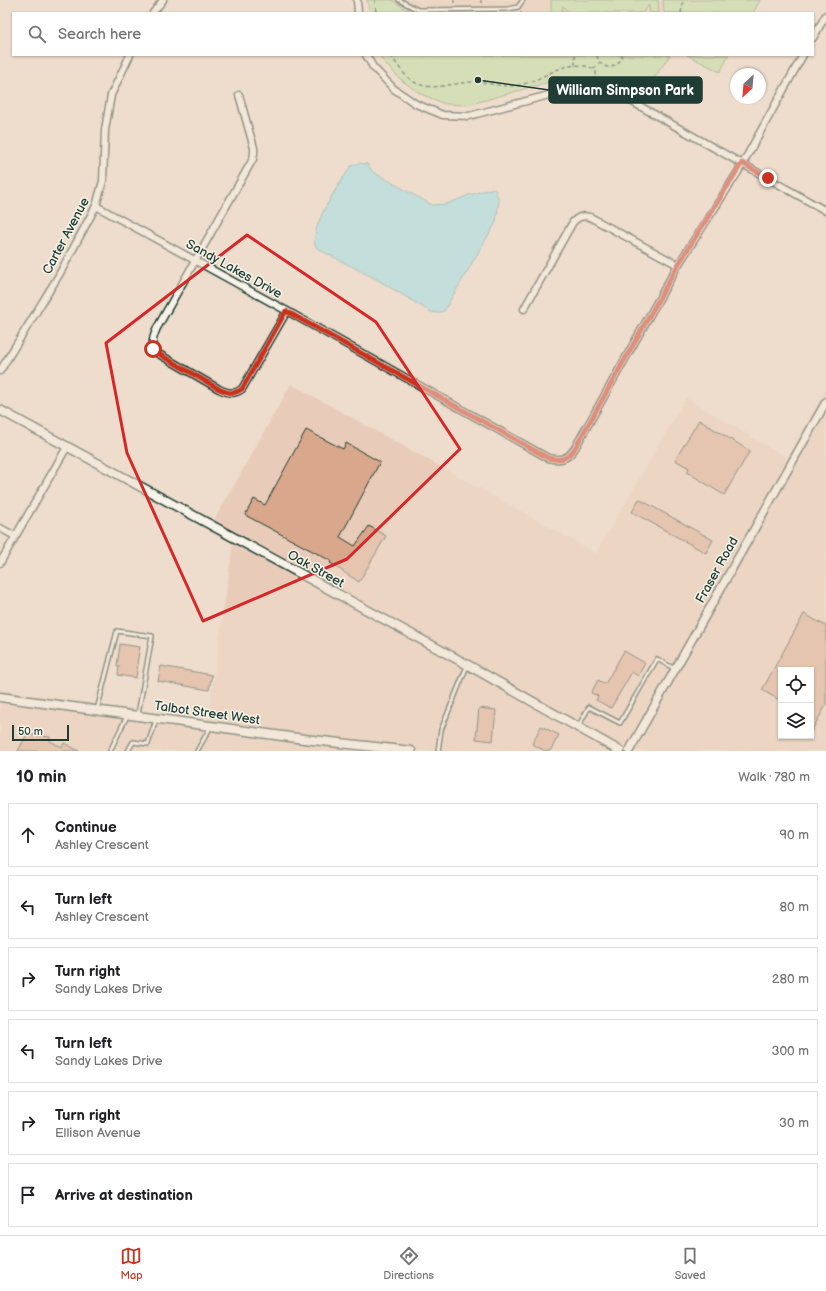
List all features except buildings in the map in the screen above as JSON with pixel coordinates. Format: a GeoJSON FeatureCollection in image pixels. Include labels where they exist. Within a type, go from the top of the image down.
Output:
{"type":"FeatureCollection","features":[{"type":"Feature","properties":{"kind":"main road","name":"Oak Street"},"geometry":{"type":"LineString","coordinates":[[0,410],[468,666],[620,751]]}},
{"type":"Feature","properties":{"kind":"main road","name":"Talbot Street West"},"geometry":{"type":"LineString","coordinates":[[0,697],[304,739],[411,751]]}},
{"type":"Feature","properties":{"kind":"street"},"geometry":{"type":"LineString","coordinates":[[154,12],[163,0]]}},
{"type":"Feature","properties":{"kind":"street"},"geometry":{"type":"LineString","coordinates":[[357,0],[358,12]]}},
{"type":"Feature","properties":{"kind":"street"},"geometry":{"type":"LineString","coordinates":[[814,36],[826,15]]}},
{"type":"Feature","properties":{"kind":"street","name":"Carter Avenue"},"geometry":{"type":"LineString","coordinates":[[0,371],[59,275],[96,206],[103,181],[104,130],[111,96],[130,56]]}},
{"type":"Feature","properties":{"kind":"street"},"geometry":{"type":"LineString","coordinates":[[367,56],[373,66],[394,89],[416,104],[443,115],[469,116],[568,90],[596,90],[620,95],[826,211]]}},
{"type":"Feature","properties":{"kind":"street","name":"Sandy Lakes Drive"},"geometry":{"type":"LineString","coordinates":[[96,206],[548,458],[557,460],[566,458],[575,448],[678,265],[742,163],[802,56]]}},
{"type":"Feature","properties":{"kind":"street"},"geometry":{"type":"LineString","coordinates":[[239,95],[253,141],[254,154],[250,164],[157,328],[152,343],[153,349],[157,353],[219,389],[227,393],[238,392],[242,389],[286,311]]}},
{"type":"Feature","properties":{"kind":"street"},"geometry":{"type":"LineString","coordinates":[[524,309],[569,229],[578,218],[584,216],[590,217],[678,265]]}},
{"type":"Feature","properties":{"kind":"street","name":"Fraser Road"},"geometry":{"type":"LineString","coordinates":[[629,751],[826,402]]}},
{"type":"Feature","properties":{"kind":"street"},"geometry":{"type":"LineString","coordinates":[[0,563],[67,447]]}},
{"type":"Feature","properties":{"kind":"street"},"geometry":{"type":"LineString","coordinates":[[0,528],[15,536]]}},
{"type":"Feature","properties":{"kind":"lane"},"geometry":{"type":"LineString","coordinates":[[399,0],[418,10],[440,11],[508,9],[518,7],[523,0]]}},
{"type":"Feature","properties":{"kind":"lane"},"geometry":{"type":"LineString","coordinates":[[97,710],[117,631],[152,636],[138,716]]}},
{"type":"Feature","properties":{"kind":"lane"},"geometry":{"type":"LineString","coordinates":[[578,727],[589,707],[620,723],[657,659],[675,669]]}},
{"type":"Feature","properties":{"kind":"lane"},"geometry":{"type":"LineString","coordinates":[[438,751],[441,730],[468,666]]}},
{"type":"Feature","properties":{"kind":"lane"},"geometry":{"type":"LineString","coordinates":[[110,751],[128,714]]}},
{"type":"Feature","properties":{"kind":"lane"},"geometry":{"type":"LineString","coordinates":[[128,751],[133,742],[148,744],[157,718]]}},
{"type":"Feature","properties":{"kind":"lane"},"geometry":{"type":"LineString","coordinates":[[197,751],[211,726]]}},
{"type":"Feature","properties":{"kind":"path"},"geometry":{"type":"LineString","coordinates":[[375,0],[376,12]]}},
{"type":"Feature","properties":{"kind":"path"},"geometry":{"type":"LineString","coordinates":[[682,12],[683,0]]}},
{"type":"Feature","properties":{"kind":"path"},"geometry":{"type":"LineString","coordinates":[[392,56],[409,78],[419,84],[429,86],[472,82],[515,86],[530,82],[558,68],[575,65],[594,69]]}},
{"type":"Feature","properties":{"kind":"path"},"geometry":{"type":"LineString","coordinates":[[575,56],[575,65]]}},
{"type":"Feature","properties":{"kind":"path"},"geometry":{"type":"LineString","coordinates":[[597,56],[599,63],[605,67],[613,67],[619,63],[622,56]]}},
{"type":"Feature","properties":{"kind":"path"},"geometry":{"type":"LineString","coordinates":[[594,69],[599,63]]}},
{"type":"Feature","properties":{"kind":"path"},"geometry":{"type":"LineString","coordinates":[[594,69],[596,72],[596,85]]}},
{"type":"Feature","properties":{"kind":"highlighted area"},"geometry":{"type":"Polygon","coordinates":[[[247,235],[376,322],[460,449],[347,559],[203,621],[127,453],[106,343],[247,235]]]}},
{"type":"Feature","properties":{"kind":"shaded area"},"geometry":{"type":"Polygon","coordinates":[[[393,0],[663,0],[664,12],[413,12],[402,7],[393,0]]]}},
{"type":"Feature","properties":{"kind":"shaded area"},"geometry":{"type":"Polygon","coordinates":[[[291,384],[596,553],[686,398],[787,458],[826,389],[826,751],[0,751],[0,690],[208,720],[233,544],[208,531],[291,384]]]}},
{"type":"Feature","properties":{"kind":"green space"},"geometry":{"type":"Polygon","coordinates":[[[367,0],[393,0],[405,9],[412,12],[370,12],[367,0]]]}},
{"type":"Feature","properties":{"kind":"green space"},"geometry":{"type":"Polygon","coordinates":[[[551,0],[658,0],[659,12],[650,12],[649,5],[644,12],[568,12],[563,6],[562,12],[551,12],[551,0]]]}},
{"type":"Feature","properties":{"kind":"green space"},"geometry":{"type":"Polygon","coordinates":[[[663,0],[760,0],[754,12],[664,12],[663,0]]]}},
{"type":"Feature","properties":{"kind":"green space"},"geometry":{"type":"Polygon","coordinates":[[[380,56],[669,56],[641,97],[606,79],[563,78],[468,105],[445,104],[421,94],[401,80],[382,60],[380,56]]]}},
{"type":"Feature","properties":{"kind":"green space"},"geometry":{"type":"Polygon","coordinates":[[[689,56],[728,56],[720,72],[689,56]]]}},
{"type":"Feature","properties":{"kind":"water"},"geometry":{"type":"Polygon","coordinates":[[[359,163],[367,164],[373,172],[432,205],[447,204],[469,195],[494,188],[499,200],[496,222],[444,311],[437,313],[431,312],[378,280],[315,246],[317,226],[327,204],[351,166],[359,163]]]}},
{"type":"Feature","properties":{"kind":"place","name":"William Simpson Park"},"geometry":{"type":"Point","coordinates":[478,80]}},
{"type":"Feature","properties":{"kind":"route"},"geometry":{"type":"LineString","coordinates":[[153,349],[157,353],[219,389],[227,393],[238,392],[242,389],[286,311],[548,458],[557,460],[566,458],[575,448],[678,265],[738,172],[742,163],[768,178]]}}]}
